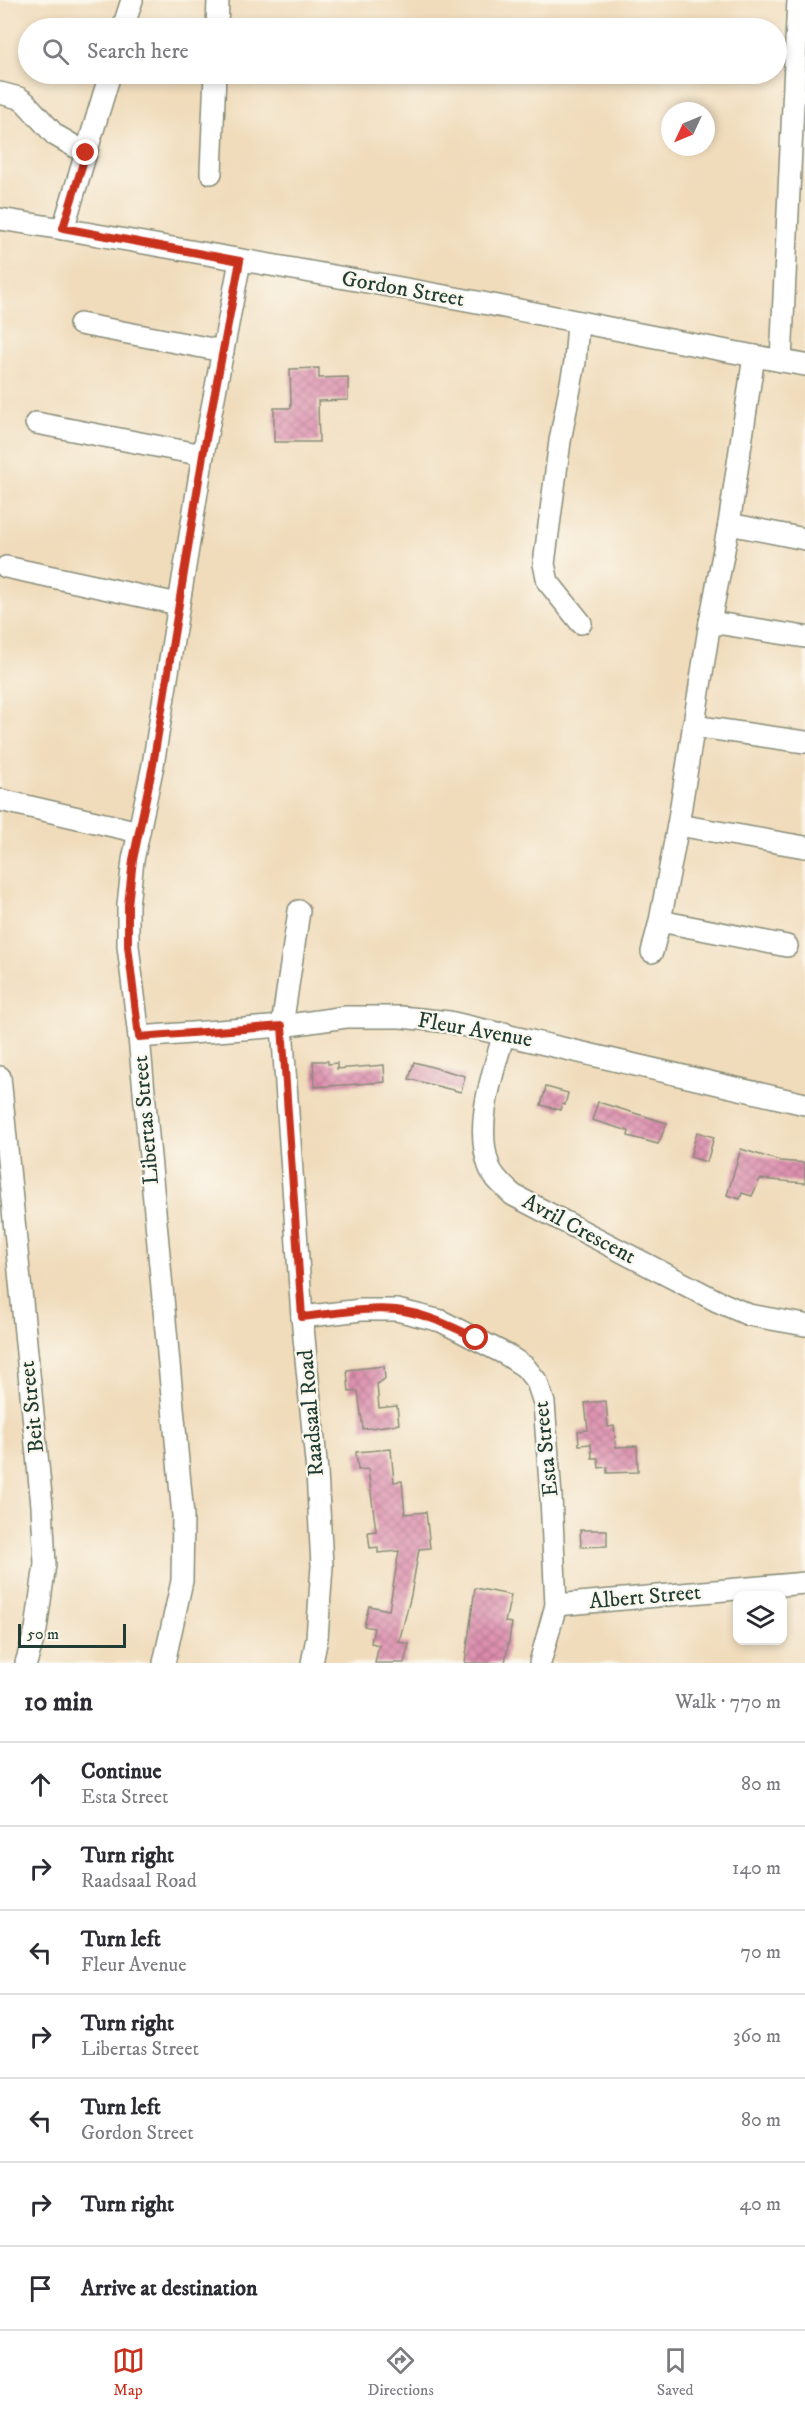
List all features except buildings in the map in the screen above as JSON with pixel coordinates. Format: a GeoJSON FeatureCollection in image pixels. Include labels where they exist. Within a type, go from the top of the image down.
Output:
{"type":"FeatureCollection","features":[{"type":"Feature","properties":{"kind":"street"},"geometry":{"type":"LineString","coordinates":[[126,18],[132,0]]}},
{"type":"Feature","properties":{"kind":"street"},"geometry":{"type":"LineString","coordinates":[[217,18],[218,0]]}},
{"type":"Feature","properties":{"kind":"street"},"geometry":{"type":"LineString","coordinates":[[781,361],[798,0]]}},
{"type":"Feature","properties":{"kind":"street"},"geometry":{"type":"LineString","coordinates":[[63,228],[107,84]]}},
{"type":"Feature","properties":{"kind":"street"},"geometry":{"type":"LineString","coordinates":[[211,173],[215,84]]}},
{"type":"Feature","properties":{"kind":"street"},"geometry":{"type":"LineString","coordinates":[[0,93],[25,102],[55,135],[86,153]]}},
{"type":"Feature","properties":{"kind":"street","name":"Gordon Street"},"geometry":{"type":"LineString","coordinates":[[0,219],[63,228],[487,304],[651,338],[688,342],[754,357],[805,365]]}},
{"type":"Feature","properties":{"kind":"street","name":"Libertas Street"},"geometry":{"type":"LineString","coordinates":[[164,1663],[182,1581],[183,1516],[139,1037],[128,946],[128,905],[203,455],[240,261]]}},
{"type":"Feature","properties":{"kind":"street"},"geometry":{"type":"LineString","coordinates":[[578,323],[544,564],[548,582],[581,623]]}},
{"type":"Feature","properties":{"kind":"street"},"geometry":{"type":"LineString","coordinates":[[80,324],[223,351]]}},
{"type":"Feature","properties":{"kind":"street"},"geometry":{"type":"LineString","coordinates":[[652,952],[678,825],[710,622],[729,524],[754,357]]}},
{"type":"Feature","properties":{"kind":"street"},"geometry":{"type":"LineString","coordinates":[[36,423],[203,455]]}},
{"type":"Feature","properties":{"kind":"street"},"geometry":{"type":"LineString","coordinates":[[729,524],[805,538]]}},
{"type":"Feature","properties":{"kind":"street"},"geometry":{"type":"LineString","coordinates":[[6,567],[178,604]]}},
{"type":"Feature","properties":{"kind":"street"},"geometry":{"type":"LineString","coordinates":[[710,622],[805,638]]}},
{"type":"Feature","properties":{"kind":"street"},"geometry":{"type":"LineString","coordinates":[[693,726],[805,742]]}},
{"type":"Feature","properties":{"kind":"street"},"geometry":{"type":"LineString","coordinates":[[0,800],[139,832]]}},
{"type":"Feature","properties":{"kind":"street"},"geometry":{"type":"LineString","coordinates":[[678,825],[805,847]]}},
{"type":"Feature","properties":{"kind":"street","name":"Raadsaal Road"},"geometry":{"type":"LineString","coordinates":[[299,911],[282,1026],[302,1317],[317,1472],[322,1566],[317,1638],[312,1663]]}},
{"type":"Feature","properties":{"kind":"street"},"geometry":{"type":"LineString","coordinates":[[660,921],[787,946]]}},
{"type":"Feature","properties":{"kind":"street","name":"Fleur Avenue"},"geometry":{"type":"LineString","coordinates":[[139,1037],[282,1026],[346,1017],[401,1017],[449,1022],[504,1033],[805,1104]]}},
{"type":"Feature","properties":{"kind":"street","name":"Avril Crescent"},"geometry":{"type":"LineString","coordinates":[[504,1033],[489,1086],[484,1133],[489,1167],[495,1177],[513,1195],[749,1316],[805,1325]]}},
{"type":"Feature","properties":{"kind":"street","name":"Beit Street"},"geometry":{"type":"LineString","coordinates":[[0,1077],[42,1506],[45,1564],[36,1630],[26,1663]]}},
{"type":"Feature","properties":{"kind":"street","name":"Esta Street"},"geometry":{"type":"LineString","coordinates":[[302,1317],[361,1310],[397,1310],[441,1321],[525,1367],[537,1382],[544,1403],[556,1605],[540,1663]]}},
{"type":"Feature","properties":{"kind":"street","name":"Albert Street"},"geometry":{"type":"LineString","coordinates":[[556,1605],[805,1583]]}},
{"type":"Feature","properties":{"kind":"route"},"geometry":{"type":"LineString","coordinates":[[86,153],[63,228],[240,261],[203,455],[153,765],[133,860],[128,905],[128,946],[139,1037],[282,1026],[302,1317],[361,1310],[397,1310],[441,1321],[476,1338]]}}]}
